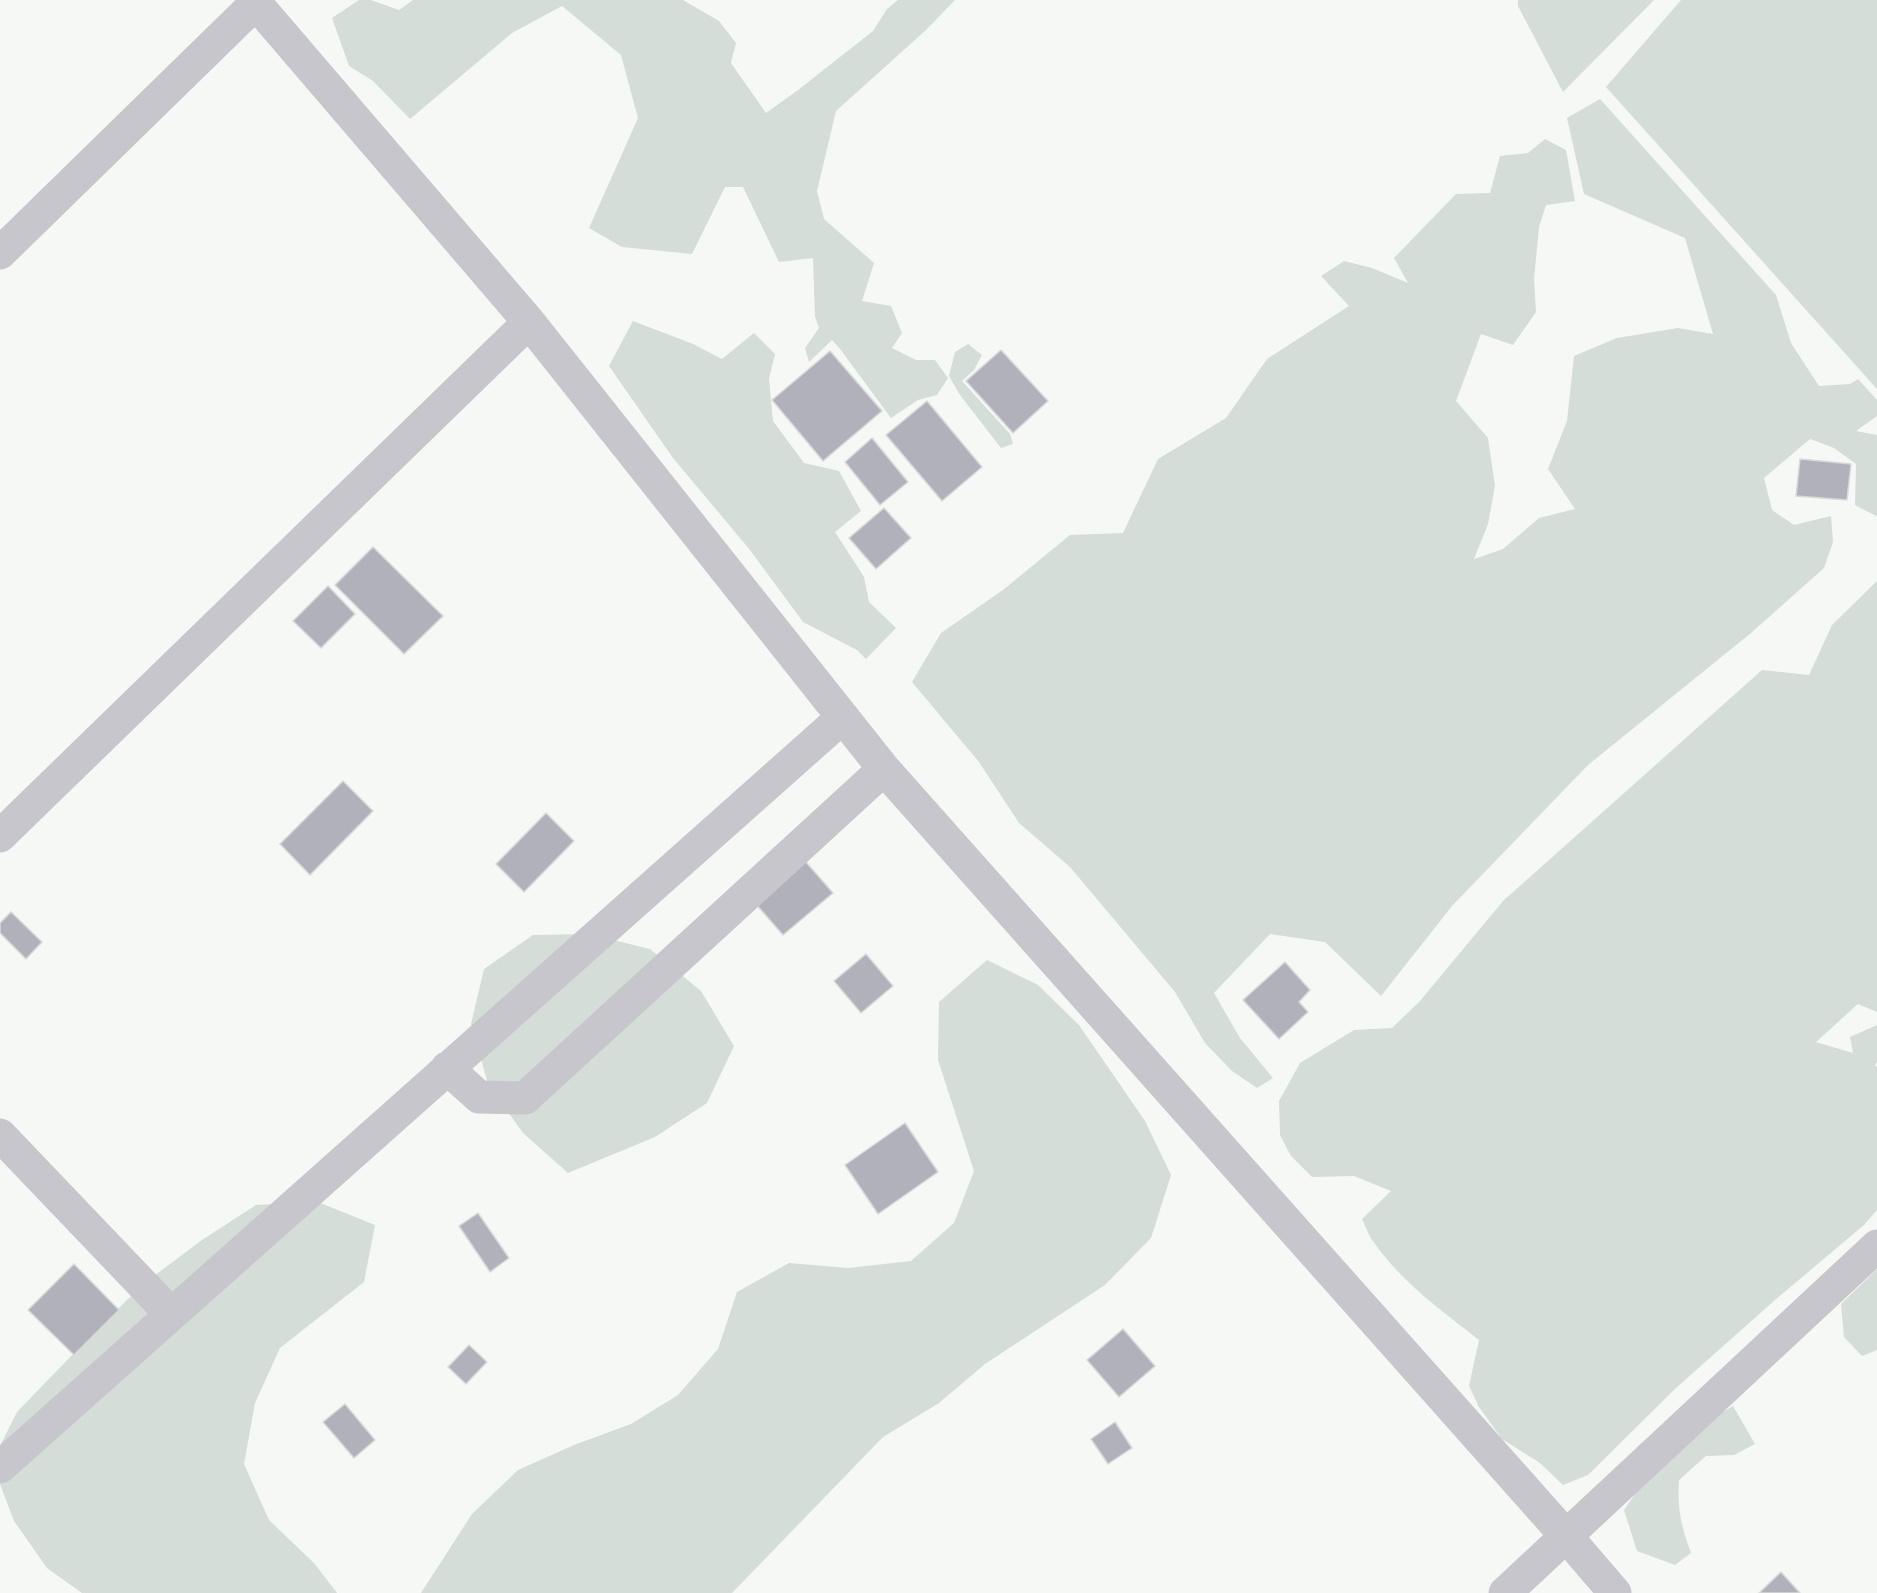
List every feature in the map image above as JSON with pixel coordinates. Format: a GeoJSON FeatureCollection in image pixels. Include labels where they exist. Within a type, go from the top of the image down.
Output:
{"type":"FeatureCollection","features":[{"type":"Feature","properties":{"kind":"street"},"geometry":{"type":"LineString","coordinates":[[0,253],[255,1],[529,322],[884,769],[1615,1593]]}},
{"type":"Feature","properties":{"kind":"street"},"geometry":{"type":"LineString","coordinates":[[0,836],[529,322]]}},
{"type":"Feature","properties":{"kind":"street"},"geometry":{"type":"LineString","coordinates":[[0,1467],[843,717]]}},
{"type":"Feature","properties":{"kind":"street"},"geometry":{"type":"LineString","coordinates":[[447,1068],[479,1097],[525,1098],[884,769]]}},
{"type":"Feature","properties":{"kind":"street"},"geometry":{"type":"LineString","coordinates":[[0,1135],[171,1314]]}},
{"type":"Feature","properties":{"kind":"street"},"geometry":{"type":"LineString","coordinates":[[1505,1593],[1877,1246]]}},
{"type":"Feature","properties":{"kind":"shaded area"},"geometry":{"type":"Polygon","coordinates":[[[359,0],[371,0],[399,10],[413,0],[683,0],[719,21],[736,43],[731,63],[766,113],[873,31],[887,9],[898,0],[955,0],[926,30],[836,111],[817,191],[824,219],[874,263],[862,301],[891,306],[902,333],[892,348],[916,360],[935,360],[948,378],[937,395],[918,400],[891,418],[832,340],[809,362],[805,348],[819,328],[815,317],[813,258],[779,262],[743,187],[725,187],[692,254],[622,247],[589,228],[638,118],[621,55],[562,6],[512,33],[410,119],[373,81],[349,66],[332,18],[359,0]]]}},
{"type":"Feature","properties":{"kind":"shaded area"},"geometry":{"type":"Polygon","coordinates":[[[1518,0],[1654,0],[1563,92],[1518,6],[1518,0]]]}},
{"type":"Feature","properties":{"kind":"shaded area"},"geometry":{"type":"Polygon","coordinates":[[[1681,0],[1877,0],[1877,389],[1606,87],[1681,0]]]}},
{"type":"Feature","properties":{"kind":"shaded area"},"geometry":{"type":"Polygon","coordinates":[[[1600,99],[1776,295],[1791,343],[1819,386],[1850,384],[1858,379],[1877,400],[1877,416],[1856,431],[1877,435],[1877,515],[1855,505],[1856,464],[1834,448],[1810,439],[1764,478],[1772,510],[1794,525],[1831,516],[1833,542],[1824,568],[1751,633],[1588,765],[1452,906],[1381,996],[1325,942],[1270,934],[1214,993],[1240,1038],[1273,1078],[1257,1088],[1232,1071],[1205,1043],[1175,992],[1070,867],[1019,823],[979,762],[912,682],[941,633],[1003,590],[1070,535],[1123,533],[1158,459],[1226,418],[1267,359],[1349,306],[1321,276],[1344,261],[1372,268],[1408,283],[1394,258],[1456,194],[1490,193],[1500,156],[1528,153],[1545,139],[1566,150],[1575,201],[1546,205],[1539,227],[1534,279],[1536,312],[1513,345],[1481,334],[1456,401],[1488,438],[1495,486],[1488,524],[1474,559],[1503,549],[1539,518],[1575,509],[1548,469],[1567,421],[1574,356],[1617,338],[1678,328],[1713,334],[1685,238],[1584,194],[1567,118],[1600,99]]]}},
{"type":"Feature","properties":{"kind":"shaded area"},"geometry":{"type":"Polygon","coordinates":[[[633,321],[693,344],[722,359],[754,333],[775,354],[769,379],[773,421],[804,463],[839,471],[861,511],[835,532],[864,577],[869,602],[896,628],[866,659],[857,650],[803,622],[750,550],[673,458],[609,366],[633,321]]]}},
{"type":"Feature","properties":{"kind":"shaded area"},"geometry":{"type":"Polygon","coordinates":[[[968,344],[982,355],[974,370],[962,381],[1010,434],[1013,444],[1001,448],[960,395],[949,376],[955,352],[968,344]]]}},
{"type":"Feature","properties":{"kind":"shaded area"},"geometry":{"type":"Polygon","coordinates":[[[1877,581],[1877,1012],[1858,1004],[1816,1042],[1853,1053],[1850,1037],[1877,1025],[1877,1062],[1875,1065],[1877,1067],[1877,1210],[1864,1225],[1676,1388],[1588,1475],[1563,1485],[1540,1463],[1502,1439],[1479,1407],[1469,1386],[1479,1340],[1397,1271],[1371,1238],[1362,1219],[1391,1191],[1354,1176],[1312,1177],[1291,1156],[1280,1135],[1279,1101],[1300,1063],[1354,1030],[1392,1028],[1420,1001],[1503,901],[1762,670],[1809,675],[1832,625],[1877,581]]]}},
{"type":"Feature","properties":{"kind":"shaded area"},"geometry":{"type":"Polygon","coordinates":[[[589,934],[650,949],[701,991],[734,1046],[707,1103],[655,1137],[568,1173],[523,1133],[488,1084],[471,1024],[484,969],[533,935],[589,934]]]}},
{"type":"Feature","properties":{"kind":"shaded area"},"geometry":{"type":"Polygon","coordinates":[[[987,960],[1038,985],[1079,1025],[1145,1121],[1171,1175],[1151,1238],[1105,1285],[985,1364],[939,1403],[883,1437],[732,1593],[421,1593],[472,1514],[518,1470],[574,1445],[631,1424],[678,1395],[718,1349],[737,1292],[789,1263],[848,1268],[911,1261],[954,1223],[974,1171],[938,1060],[939,1002],[987,960]]]}},
{"type":"Feature","properties":{"kind":"shaded area"},"geometry":{"type":"Polygon","coordinates":[[[318,1202],[375,1225],[364,1282],[280,1348],[255,1403],[244,1464],[269,1520],[314,1563],[337,1593],[82,1593],[47,1568],[14,1521],[0,1484],[0,1446],[17,1412],[146,1282],[202,1240],[256,1205],[318,1202]]]}},
{"type":"Feature","properties":{"kind":"shaded area"},"geometry":{"type":"Polygon","coordinates":[[[1877,1269],[1877,1350],[1862,1356],[1844,1337],[1841,1304],[1877,1269]]]}},
{"type":"Feature","properties":{"kind":"shaded area"},"geometry":{"type":"Polygon","coordinates":[[[1733,1406],[1755,1444],[1734,1455],[1706,1456],[1679,1480],[1680,1517],[1691,1553],[1675,1565],[1637,1551],[1624,1510],[1649,1474],[1716,1416],[1733,1406]]]}},
{"type":"Feature","properties":{"kind":"building"},"geometry":{"type":"Polygon","coordinates":[[[1001,350],[1048,401],[1013,433],[966,381],[1001,350]]]}},
{"type":"Feature","properties":{"kind":"building"},"geometry":{"type":"Polygon","coordinates":[[[830,351],[882,411],[823,461],[772,400],[830,351]]]}},
{"type":"Feature","properties":{"kind":"building"},"geometry":{"type":"Polygon","coordinates":[[[927,401],[982,467],[942,501],[886,435],[927,401]]]}},
{"type":"Feature","properties":{"kind":"building"},"geometry":{"type":"Polygon","coordinates":[[[872,438],[908,482],[880,505],[845,462],[872,438]]]}},
{"type":"Feature","properties":{"kind":"building"},"geometry":{"type":"Polygon","coordinates":[[[1800,459],[1851,464],[1847,500],[1796,496],[1800,459]]]}},
{"type":"Feature","properties":{"kind":"building"},"geometry":{"type":"Polygon","coordinates":[[[884,508],[911,538],[876,569],[849,538],[884,508]]]}},
{"type":"Feature","properties":{"kind":"building"},"geometry":{"type":"Polygon","coordinates":[[[373,547],[443,616],[404,654],[335,585],[373,547]]]}},
{"type":"Feature","properties":{"kind":"building"},"geometry":{"type":"Polygon","coordinates":[[[328,586],[355,614],[321,648],[293,621],[328,586]]]}},
{"type":"Feature","properties":{"kind":"building"},"geometry":{"type":"Polygon","coordinates":[[[343,781],[373,811],[310,875],[280,844],[343,781]]]}},
{"type":"Feature","properties":{"kind":"building"},"geometry":{"type":"Polygon","coordinates":[[[546,813],[574,841],[524,892],[496,864],[546,813]]]}},
{"type":"Feature","properties":{"kind":"building"},"geometry":{"type":"Polygon","coordinates":[[[805,861],[833,893],[783,935],[755,903],[805,861]]]}},
{"type":"Feature","properties":{"kind":"building"},"geometry":{"type":"Polygon","coordinates":[[[11,912],[42,942],[26,959],[0,933],[0,923],[11,912]]]}},
{"type":"Feature","properties":{"kind":"building"},"geometry":{"type":"Polygon","coordinates":[[[866,954],[893,986],[861,1013],[834,981],[866,954]]]}},
{"type":"Feature","properties":{"kind":"building"},"geometry":{"type":"Polygon","coordinates":[[[1285,962],[1310,990],[1299,1002],[1308,1012],[1279,1039],[1243,1000],[1285,962]]]}},
{"type":"Feature","properties":{"kind":"building"},"geometry":{"type":"Polygon","coordinates":[[[905,1123],[938,1172],[878,1214],[845,1165],[905,1123]]]}},
{"type":"Feature","properties":{"kind":"building"},"geometry":{"type":"Polygon","coordinates":[[[478,1213],[509,1258],[490,1272],[459,1226],[478,1213]]]}},
{"type":"Feature","properties":{"kind":"building"},"geometry":{"type":"Polygon","coordinates":[[[74,1264],[119,1310],[74,1355],[28,1310],[74,1264]]]}},
{"type":"Feature","properties":{"kind":"building"},"geometry":{"type":"Polygon","coordinates":[[[1123,1329],[1155,1366],[1119,1397],[1087,1360],[1123,1329]]]}},
{"type":"Feature","properties":{"kind":"building"},"geometry":{"type":"Polygon","coordinates":[[[469,1345],[487,1362],[466,1384],[448,1367],[469,1345]]]}},
{"type":"Feature","properties":{"kind":"building"},"geometry":{"type":"Polygon","coordinates":[[[345,1404],[375,1440],[354,1458],[323,1422],[345,1404]]]}},
{"type":"Feature","properties":{"kind":"building"},"geometry":{"type":"Polygon","coordinates":[[[1115,1422],[1132,1448],[1108,1464],[1091,1439],[1115,1422]]]}},
{"type":"Feature","properties":{"kind":"building"},"geometry":{"type":"Polygon","coordinates":[[[1781,1572],[1800,1593],[1759,1593],[1781,1572]]]}}]}
